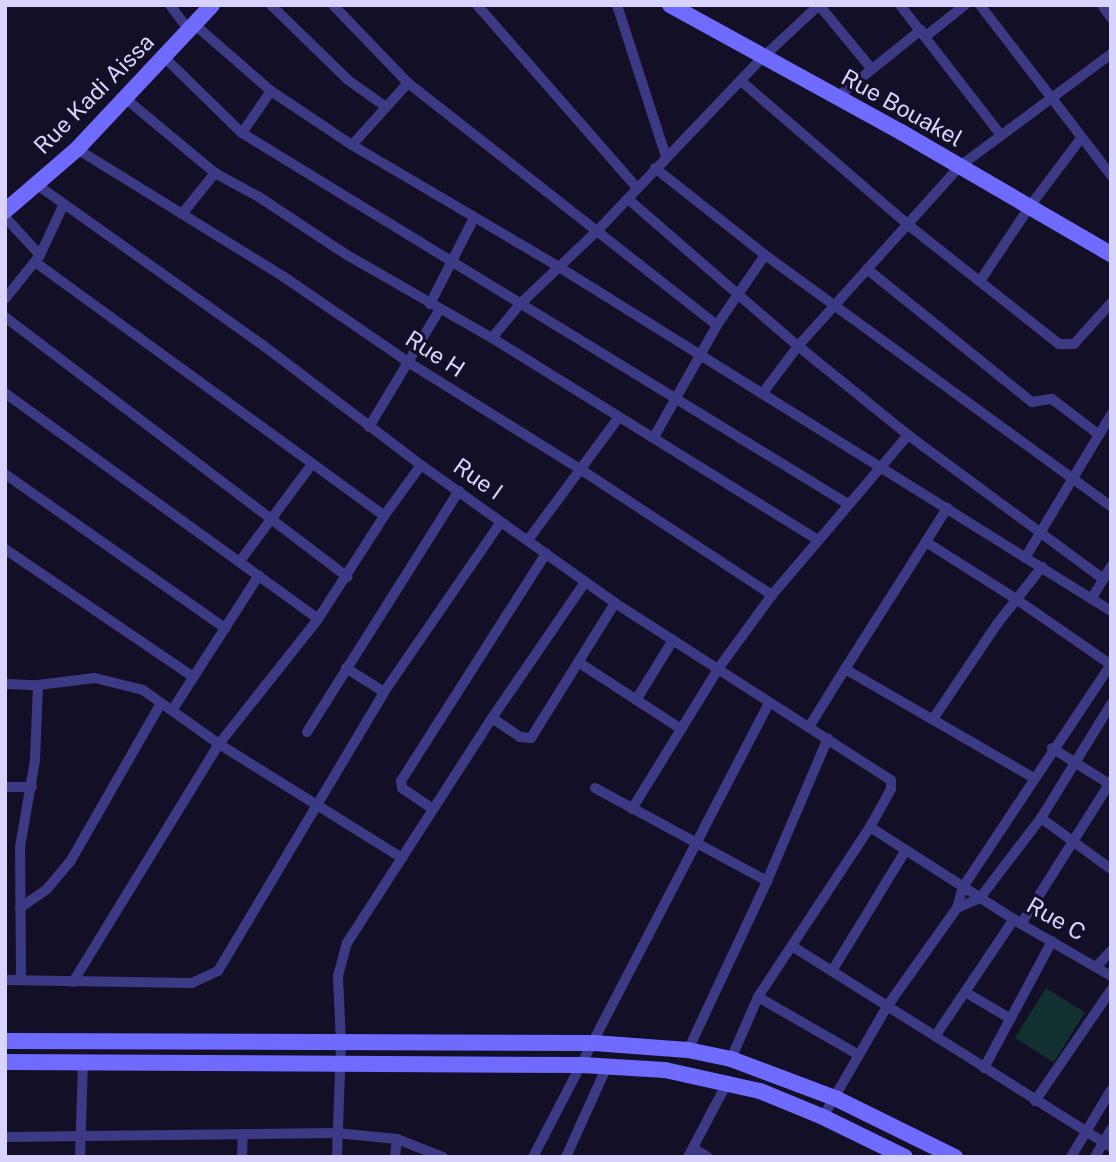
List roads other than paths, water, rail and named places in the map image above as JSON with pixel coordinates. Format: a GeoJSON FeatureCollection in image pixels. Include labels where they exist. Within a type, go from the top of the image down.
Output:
{"type":"FeatureCollection","features":[{"type":"Feature","properties":{"kind":"main road","name":"Rue Kadi Aissa"},"geometry":{"type":"LineString","coordinates":[[5,211],[77,149],[212,5]]}},
{"type":"Feature","properties":{"kind":"main road","name":"Rue Bouakel"},"geometry":{"type":"LineString","coordinates":[[670,5],[960,166],[1111,254]]}},
{"type":"Feature","properties":{"kind":"main road"},"geometry":{"type":"LineString","coordinates":[[5,1041],[261,1040],[594,1044],[688,1050],[730,1059],[835,1098],[955,1157]]}},
{"type":"Feature","properties":{"kind":"main road"},"geometry":{"type":"LineString","coordinates":[[5,1062],[340,1066],[582,1065],[666,1070],[728,1082],[823,1117],[905,1157]]}},
{"type":"Feature","properties":{"kind":"street"},"geometry":{"type":"LineString","coordinates":[[170,5],[191,27],[271,91],[352,145],[559,267],[1111,611]]}},
{"type":"Feature","properties":{"kind":"street"},"geometry":{"type":"LineString","coordinates":[[271,5],[348,80],[386,107]]}},
{"type":"Feature","properties":{"kind":"street"},"geometry":{"type":"LineString","coordinates":[[332,5],[408,83],[717,326]]}},
{"type":"Feature","properties":{"kind":"street"},"geometry":{"type":"LineString","coordinates":[[477,5],[637,188]]}},
{"type":"Feature","properties":{"kind":"street"},"geometry":{"type":"LineString","coordinates":[[617,5],[666,157]]}},
{"type":"Feature","properties":{"kind":"street"},"geometry":{"type":"LineString","coordinates":[[492,338],[520,304],[598,230],[762,58],[819,5],[871,68]]}},
{"type":"Feature","properties":{"kind":"street"},"geometry":{"type":"LineString","coordinates":[[900,5],[1000,134]]}},
{"type":"Feature","properties":{"kind":"street"},"geometry":{"type":"LineString","coordinates":[[836,98],[871,68],[965,5]]}},
{"type":"Feature","properties":{"kind":"street"},"geometry":{"type":"LineString","coordinates":[[980,5],[1111,175]]}},
{"type":"Feature","properties":{"kind":"street"},"geometry":{"type":"LineString","coordinates":[[1102,5],[1111,18]]}},
{"type":"Feature","properties":{"kind":"street"},"geometry":{"type":"LineString","coordinates":[[762,394],[798,346],[960,166],[1111,54]]}},
{"type":"Feature","properties":{"kind":"street"},"geometry":{"type":"LineString","coordinates":[[164,57],[242,133],[848,503]]}},
{"type":"Feature","properties":{"kind":"street"},"geometry":{"type":"LineString","coordinates":[[741,81],[907,224],[1065,346],[1074,344],[1111,303]]}},
{"type":"Feature","properties":{"kind":"street"},"geometry":{"type":"LineString","coordinates":[[352,145],[408,83]]}},
{"type":"Feature","properties":{"kind":"street"},"geometry":{"type":"LineString","coordinates":[[242,133],[271,91]]}},
{"type":"Feature","properties":{"kind":"street"},"geometry":{"type":"LineString","coordinates":[[126,99],[215,173],[492,338],[818,540]]}},
{"type":"Feature","properties":{"kind":"street"},"geometry":{"type":"LineString","coordinates":[[981,281],[1030,206],[1082,138]]}},
{"type":"Feature","properties":{"kind":"street","name":"Rue H"},"geometry":{"type":"LineString","coordinates":[[77,149],[284,277],[408,362],[580,469],[772,594]]}},
{"type":"Feature","properties":{"kind":"street"},"geometry":{"type":"LineString","coordinates":[[655,168],[765,255],[1111,506]]}},
{"type":"Feature","properties":{"kind":"street"},"geometry":{"type":"LineString","coordinates":[[182,214],[215,173]]}},
{"type":"Feature","properties":{"kind":"street","name":"Rue I"},"geometry":{"type":"LineString","coordinates":[[36,184],[63,206],[264,346],[369,427],[615,603],[891,780],[887,798],[870,827]]}},
{"type":"Feature","properties":{"kind":"street"},"geometry":{"type":"LineString","coordinates":[[628,199],[798,346],[908,435],[1103,579]]}},
{"type":"Feature","properties":{"kind":"street"},"geometry":{"type":"LineString","coordinates":[[5,299],[37,258],[63,206]]}},
{"type":"Feature","properties":{"kind":"street"},"geometry":{"type":"LineString","coordinates":[[5,217],[37,258],[384,516]]}},
{"type":"Feature","properties":{"kind":"street"},"geometry":{"type":"LineString","coordinates":[[369,427],[408,362],[474,218]]}},
{"type":"Feature","properties":{"kind":"street"},"geometry":{"type":"LineString","coordinates":[[654,437],[717,326],[765,255]]}},
{"type":"Feature","properties":{"kind":"street"},"geometry":{"type":"LineString","coordinates":[[867,269],[1032,402],[1052,400],[1098,434]]}},
{"type":"Feature","properties":{"kind":"street"},"geometry":{"type":"LineString","coordinates":[[5,317],[347,577]]}},
{"type":"Feature","properties":{"kind":"street"},"geometry":{"type":"LineString","coordinates":[[5,393],[318,619]]}},
{"type":"Feature","properties":{"kind":"street"},"geometry":{"type":"LineString","coordinates":[[1025,558],[1111,415]]}},
{"type":"Feature","properties":{"kind":"street"},"geometry":{"type":"LineString","coordinates":[[528,540],[619,417]]}},
{"type":"Feature","properties":{"kind":"street"},"geometry":{"type":"LineString","coordinates":[[632,809],[718,669],[772,594],[908,435]]}},
{"type":"Feature","properties":{"kind":"street"},"geometry":{"type":"LineString","coordinates":[[240,561],[312,464]]}},
{"type":"Feature","properties":{"kind":"street"},"geometry":{"type":"LineString","coordinates":[[73,982],[219,744],[318,619],[384,516],[421,465]]}},
{"type":"Feature","properties":{"kind":"street"},"geometry":{"type":"LineString","coordinates":[[5,474],[225,628]]}},
{"type":"Feature","properties":{"kind":"street"},"geometry":{"type":"LineString","coordinates":[[307,732],[459,491]]}},
{"type":"Feature","properties":{"kind":"street"},"geometry":{"type":"LineString","coordinates":[[809,727],[947,509]]}},
{"type":"Feature","properties":{"kind":"street"},"geometry":{"type":"LineString","coordinates":[[5,980],[192,983],[211,977],[218,971],[384,692],[501,522]]}},
{"type":"Feature","properties":{"kind":"street"},"geometry":{"type":"LineString","coordinates":[[823,1117],[888,1005],[957,908],[963,887],[1052,748],[1111,664],[926,542]]}},
{"type":"Feature","properties":{"kind":"street"},"geometry":{"type":"LineString","coordinates":[[5,549],[193,677]]}},
{"type":"Feature","properties":{"kind":"street"},"geometry":{"type":"LineString","coordinates":[[433,809],[402,788],[401,781],[546,553]]}},
{"type":"Feature","properties":{"kind":"street"},"geometry":{"type":"LineString","coordinates":[[1092,598],[1111,566]]}},
{"type":"Feature","properties":{"kind":"street"},"geometry":{"type":"LineString","coordinates":[[933,719],[1016,599],[1042,567]]}},
{"type":"Feature","properties":{"kind":"street"},"geometry":{"type":"LineString","coordinates":[[173,709],[259,575]]}},
{"type":"Feature","properties":{"kind":"street"},"geometry":{"type":"LineString","coordinates":[[337,1157],[341,1043],[338,976],[342,955],[492,718],[585,582]]}},
{"type":"Feature","properties":{"kind":"street"},"geometry":{"type":"LineString","coordinates":[[492,718],[520,737],[531,738],[615,603]]}},
{"type":"Feature","properties":{"kind":"street"},"geometry":{"type":"LineString","coordinates":[[635,700],[673,640]]}},
{"type":"Feature","properties":{"kind":"street"},"geometry":{"type":"LineString","coordinates":[[578,663],[681,730]]}},
{"type":"Feature","properties":{"kind":"street"},"geometry":{"type":"LineString","coordinates":[[346,668],[384,692]]}},
{"type":"Feature","properties":{"kind":"street"},"geometry":{"type":"LineString","coordinates":[[845,668],[1034,778]]}},
{"type":"Feature","properties":{"kind":"street"},"geometry":{"type":"LineString","coordinates":[[5,684],[38,685],[95,678],[143,690],[219,744],[402,858]]}},
{"type":"Feature","properties":{"kind":"street"},"geometry":{"type":"LineString","coordinates":[[20,980],[20,847],[32,788],[38,685]]}},
{"type":"Feature","properties":{"kind":"street"},"geometry":{"type":"LineString","coordinates":[[19,908],[47,889],[70,862],[88,835],[161,703]]}},
{"type":"Feature","properties":{"kind":"street"},"geometry":{"type":"LineString","coordinates":[[533,1157],[769,703]]}},
{"type":"Feature","properties":{"kind":"street"},"geometry":{"type":"LineString","coordinates":[[957,908],[980,898],[1041,818],[1111,704]]}},
{"type":"Feature","properties":{"kind":"street"},"geometry":{"type":"LineString","coordinates":[[688,1050],[767,881],[828,738]]}},
{"type":"Feature","properties":{"kind":"street"},"geometry":{"type":"LineString","coordinates":[[936,1035],[1073,841],[1110,783],[1052,748]]}},
{"type":"Feature","properties":{"kind":"street"},"geometry":{"type":"LineString","coordinates":[[5,787],[32,788]]}},
{"type":"Feature","properties":{"kind":"street"},"geometry":{"type":"LineString","coordinates":[[594,788],[767,881]]}},
{"type":"Feature","properties":{"kind":"street"},"geometry":{"type":"LineString","coordinates":[[1041,818],[1111,869]]}},
{"type":"Feature","properties":{"kind":"street"},"geometry":{"type":"LineString","coordinates":[[730,1059],[758,997],[870,827]]}},
{"type":"Feature","properties":{"kind":"street","name":"Rue C"},"geometry":{"type":"LineString","coordinates":[[870,827],[1017,921],[1111,976]]}},
{"type":"Feature","properties":{"kind":"street"},"geometry":{"type":"LineString","coordinates":[[832,971],[906,850]]}},
{"type":"Feature","properties":{"kind":"street"},"geometry":{"type":"LineString","coordinates":[[5,887],[18,887]]}},
{"type":"Feature","properties":{"kind":"street"},"geometry":{"type":"LineString","coordinates":[[984,1068],[1052,942]]}},
{"type":"Feature","properties":{"kind":"street"},"geometry":{"type":"LineString","coordinates":[[792,946],[1107,1145]]}},
{"type":"Feature","properties":{"kind":"street"},"geometry":{"type":"LineString","coordinates":[[1096,967],[1111,951]]}},
{"type":"Feature","properties":{"kind":"street"},"geometry":{"type":"LineString","coordinates":[[1035,1101],[1111,990]]}},
{"type":"Feature","properties":{"kind":"street"},"geometry":{"type":"LineString","coordinates":[[965,992],[1011,1019]]}},
{"type":"Feature","properties":{"kind":"street"},"geometry":{"type":"LineString","coordinates":[[758,997],[859,1055]]}},
{"type":"Feature","properties":{"kind":"street"},"geometry":{"type":"LineString","coordinates":[[80,1157],[83,1064]]}},
{"type":"Feature","properties":{"kind":"street"},"geometry":{"type":"LineString","coordinates":[[566,1157],[607,1066]]}},
{"type":"Feature","properties":{"kind":"street"},"geometry":{"type":"LineString","coordinates":[[708,1157],[690,1152],[728,1082]]}},
{"type":"Feature","properties":{"kind":"street"},"geometry":{"type":"LineString","coordinates":[[1071,1157],[1111,1090]]}},
{"type":"Feature","properties":{"kind":"street"},"geometry":{"type":"LineString","coordinates":[[1095,1157],[1107,1145],[1111,1129]]}},
{"type":"Feature","properties":{"kind":"street"},"geometry":{"type":"LineString","coordinates":[[5,1137],[337,1133],[397,1139],[443,1157]]}},
{"type":"Feature","properties":{"kind":"street"},"geometry":{"type":"LineString","coordinates":[[242,1157],[243,1134]]}},
{"type":"Feature","properties":{"kind":"street"},"geometry":{"type":"LineString","coordinates":[[395,1157],[397,1139]]}}]}
